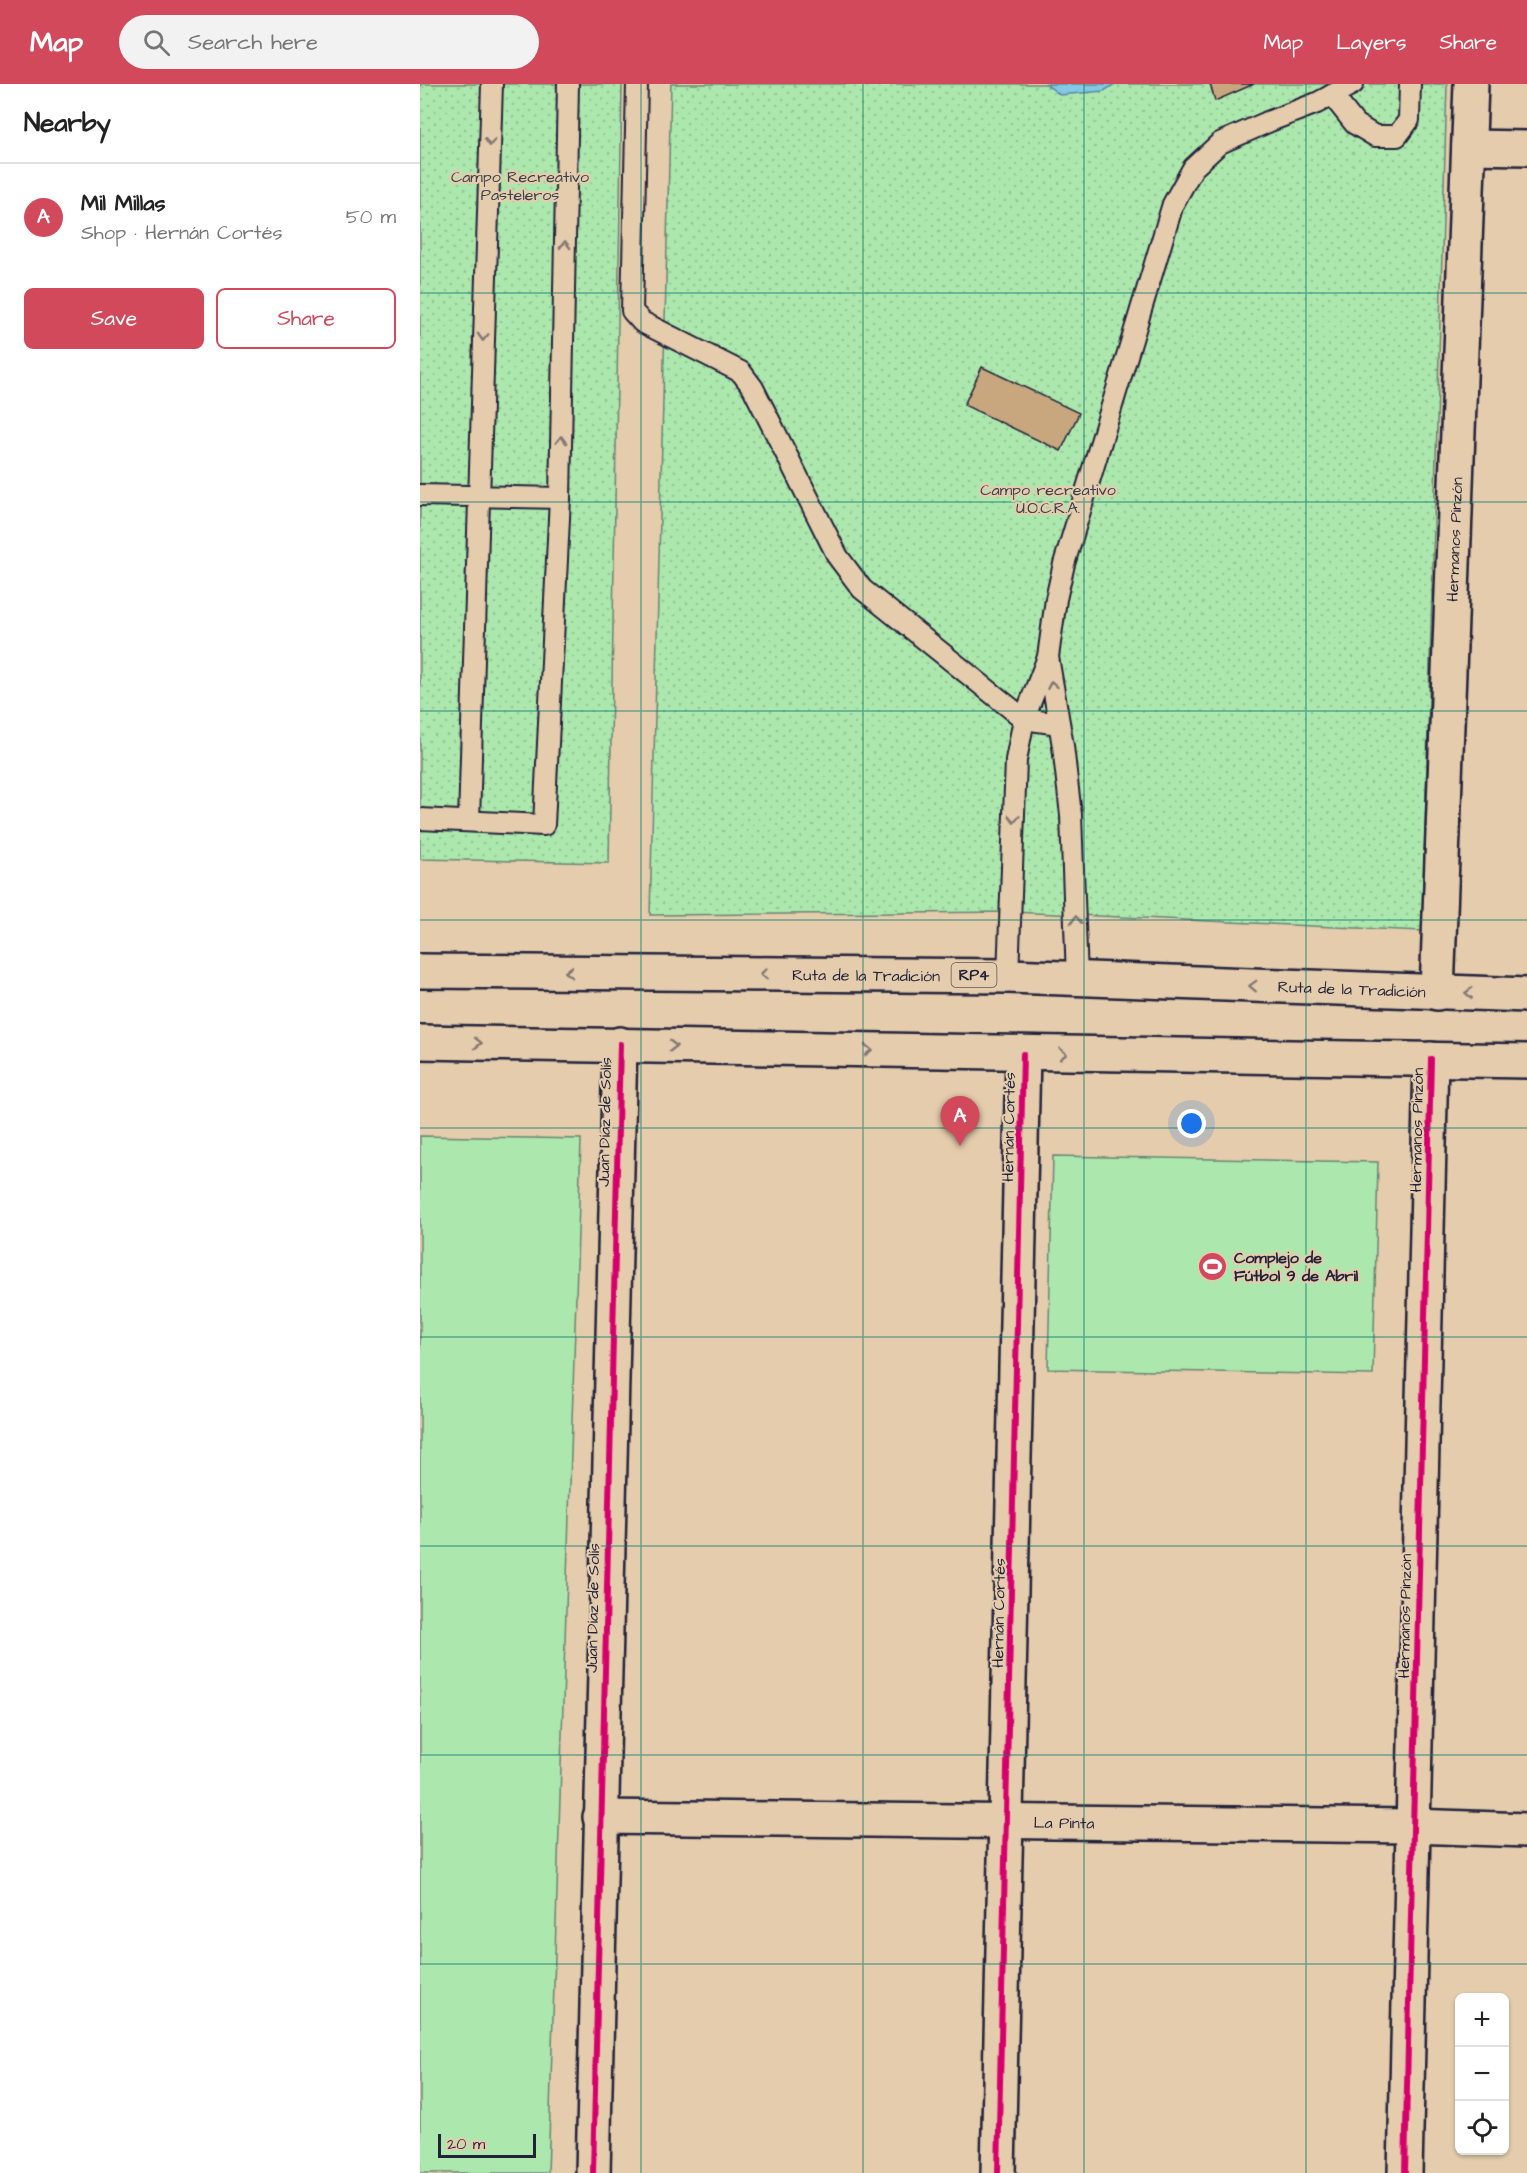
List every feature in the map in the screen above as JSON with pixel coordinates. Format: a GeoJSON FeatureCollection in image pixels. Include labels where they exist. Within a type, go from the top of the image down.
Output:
{"type":"FeatureCollection","features":[{"type":"Feature","properties":{"kind":"street","name":"Hermanos Pinzón"},"geometry":{"type":"LineString","coordinates":[[1437,993],[1471,84]]}},
{"type":"Feature","properties":{"kind":"street"},"geometry":{"type":"LineString","coordinates":[[1469,147],[1527,148]]}},
{"type":"Feature","properties":{"kind":"street","name":"Ruta de la Tradición"},"geometry":{"type":"LineString","coordinates":[[420,971],[1008,976],[1527,995]]}},
{"type":"Feature","properties":{"kind":"street"},"geometry":{"type":"LineString","coordinates":[[420,1042],[1527,1061]]}},
{"type":"Feature","properties":{"kind":"street","name":"Juan Díaz de Solís"},"geometry":{"type":"LineString","coordinates":[[593,2173],[620,1044]]}},
{"type":"Feature","properties":{"kind":"street","name":"Hernán Cortés"},"geometry":{"type":"LineString","coordinates":[[998,2173],[1023,1054]]}},
{"type":"Feature","properties":{"kind":"street","name":"Hermanos Pinzón"},"geometry":{"type":"LineString","coordinates":[[1405,2173],[1431,1059]]}},
{"type":"Feature","properties":{"kind":"street","name":"La Pinta"},"geometry":{"type":"LineString","coordinates":[[600,1817],[1412,1826],[1527,1830]]}},
{"type":"Feature","properties":{"kind":"lane"},"geometry":{"type":"LineString","coordinates":[[469,821],[492,84]]}},
{"type":"Feature","properties":{"kind":"lane"},"geometry":{"type":"LineString","coordinates":[[420,819],[544,825],[560,498],[568,84]]}},
{"type":"Feature","properties":{"kind":"lane"},"geometry":{"type":"LineString","coordinates":[[637,84],[632,311],[642,322],[741,372],[753,388],[838,557],[862,589],[1024,719],[1059,724]]}},
{"type":"Feature","properties":{"kind":"lane"},"geometry":{"type":"LineString","coordinates":[[1008,976],[1016,760],[1024,719],[1048,657],[1056,599],[1064,564],[1173,204],[1193,168],[1220,143],[1332,96],[1353,84]]}},
{"type":"Feature","properties":{"kind":"lane"},"geometry":{"type":"LineString","coordinates":[[1332,96],[1355,124],[1375,136],[1397,136],[1409,120],[1410,84]]}},
{"type":"Feature","properties":{"kind":"lane"},"geometry":{"type":"LineString","coordinates":[[420,495],[560,498]]}},
{"type":"Feature","properties":{"kind":"lane"},"geometry":{"type":"LineString","coordinates":[[1048,657],[1071,815],[1077,979]]}},
{"type":"Feature","properties":{"kind":"green space","name":"Campo Recreativo Pasteleros"},"geometry":{"type":"Polygon","coordinates":[[[420,84],[622,84],[609,863],[420,859],[420,84]]]}},
{"type":"Feature","properties":{"kind":"green space","name":"Campo recreativo U.O.C.R.A."},"geometry":{"type":"Polygon","coordinates":[[[671,84],[1447,84],[1422,931],[1012,912],[650,915],[671,84]]]}},
{"type":"Feature","properties":{"kind":"green space"},"geometry":{"type":"Polygon","coordinates":[[[420,1136],[581,1139],[548,2173],[420,2173],[420,1136]]]}},
{"type":"Feature","properties":{"kind":"green space","name":"Complejo de Fútbol 9 de Abril"},"geometry":{"type":"Polygon","coordinates":[[[1053,1156],[1378,1162],[1373,1375],[1048,1369],[1053,1156]]]}},
{"type":"Feature","properties":{"kind":"water"},"geometry":{"type":"Polygon","coordinates":[[[1046,84],[1115,84],[1104,91],[1060,95],[1046,84]]]}},
{"type":"Feature","properties":{"kind":"building"},"geometry":{"type":"Polygon","coordinates":[[[1210,84],[1254,84],[1215,101],[1210,84]]]}},
{"type":"Feature","properties":{"kind":"building"},"geometry":{"type":"Polygon","coordinates":[[[982,367],[1079,413],[1061,451],[964,405],[982,367]]]}},
{"type":"Feature","properties":{"kind":"cycle path"},"geometry":{"type":"LineString","coordinates":[[593,2173],[620,1044]]}},
{"type":"Feature","properties":{"kind":"cycle path"},"geometry":{"type":"LineString","coordinates":[[998,2173],[1023,1054]]}},
{"type":"Feature","properties":{"kind":"cycle path"},"geometry":{"type":"LineString","coordinates":[[1405,2173],[1431,1059]]}},
{"type":"Feature","properties":{"kind":"place","name":"Mil Millas"},"geometry":{"type":"Point","coordinates":[960,1146]}},
{"type":"Feature","properties":{"kind":"place","name":"Complejo de Fútbol 9 de Abril"},"geometry":{"type":"Point","coordinates":[1213,1266]}}]}
